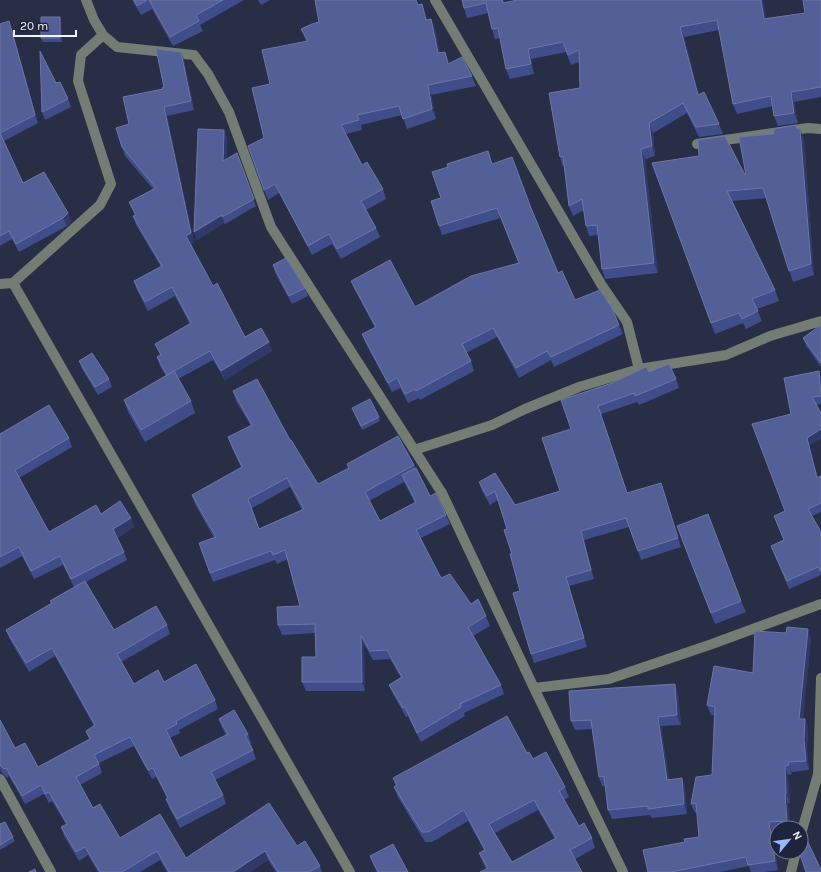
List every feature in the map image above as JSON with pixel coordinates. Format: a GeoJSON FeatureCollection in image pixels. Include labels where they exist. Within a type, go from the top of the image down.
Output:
{"type":"FeatureCollection","features":[{"type":"Feature","properties":{"kind":"street"},"geometry":{"type":"LineString","coordinates":[[86,0],[94,20],[103,35],[117,47],[194,55],[204,68],[229,112],[271,228],[442,493],[534,688],[624,872]]}},
{"type":"Feature","properties":{"kind":"street"},"geometry":{"type":"LineString","coordinates":[[435,0],[601,284],[627,322],[639,368]]}},
{"type":"Feature","properties":{"kind":"street"},"geometry":{"type":"LineString","coordinates":[[0,284],[13,283],[100,205],[111,184],[78,81],[80,55],[103,35]]}},
{"type":"Feature","properties":{"kind":"street"},"geometry":{"type":"LineString","coordinates":[[697,144],[808,128],[821,129]]}},
{"type":"Feature","properties":{"kind":"street"},"geometry":{"type":"LineString","coordinates":[[13,283],[350,872]]}},
{"type":"Feature","properties":{"kind":"street"},"geometry":{"type":"LineString","coordinates":[[414,450],[492,425],[525,409],[579,387],[639,368],[726,355],[770,336],[821,321]]}},
{"type":"Feature","properties":{"kind":"street"},"geometry":{"type":"LineString","coordinates":[[534,688],[609,679],[712,644],[821,604]]}},
{"type":"Feature","properties":{"kind":"street"},"geometry":{"type":"LineString","coordinates":[[805,820],[819,774],[821,678]]}},
{"type":"Feature","properties":{"kind":"street"},"geometry":{"type":"LineString","coordinates":[[0,779],[51,872]]}},
{"type":"Feature","properties":{"kind":"street"},"geometry":{"type":"LineString","coordinates":[[790,872],[794,860]]}},
{"type":"Feature","properties":{"kind":"building"},"geometry":{"type":"Polygon","coordinates":[[[134,0],[147,0],[137,6],[134,0]]]}},
{"type":"Feature","properties":{"kind":"building"},"geometry":{"type":"Polygon","coordinates":[[[149,0],[223,0],[196,15],[199,21],[170,37],[149,0]]]}},
{"type":"Feature","properties":{"kind":"building"},"geometry":{"type":"Polygon","coordinates":[[[315,0],[416,0],[418,5],[422,4],[426,20],[431,19],[438,53],[445,52],[448,64],[462,57],[472,76],[428,85],[432,109],[403,119],[399,106],[357,115],[359,120],[341,125],[362,165],[367,162],[383,189],[361,201],[376,228],[337,249],[329,234],[308,246],[275,184],[264,190],[248,146],[264,138],[252,88],[270,84],[262,50],[308,41],[301,29],[319,22],[315,0]]]}},
{"type":"Feature","properties":{"kind":"building"},"geometry":{"type":"Polygon","coordinates":[[[462,0],[502,0],[503,3],[517,0],[761,0],[764,19],[805,13],[803,0],[821,0],[821,87],[791,92],[794,113],[774,116],[771,96],[733,104],[717,20],[680,27],[698,95],[704,92],[719,124],[696,127],[683,103],[649,123],[652,146],[641,149],[654,263],[602,269],[597,225],[586,226],[582,199],[569,206],[563,156],[560,157],[549,93],[580,88],[579,50],[568,55],[563,42],[528,49],[531,64],[506,69],[498,28],[492,29],[486,3],[464,8],[462,0]]]}},
{"type":"Feature","properties":{"kind":"building"},"geometry":{"type":"Polygon","coordinates":[[[41,17],[60,17],[60,38],[41,38],[41,17]]]}},
{"type":"Feature","properties":{"kind":"building"},"geometry":{"type":"Polygon","coordinates":[[[9,21],[35,115],[0,133],[0,24],[9,21]]]}},
{"type":"Feature","properties":{"kind":"building"},"geometry":{"type":"Polygon","coordinates":[[[156,49],[181,52],[191,101],[164,107],[191,233],[186,236],[213,286],[217,283],[245,337],[261,328],[269,342],[221,371],[210,351],[167,375],[157,357],[161,355],[155,344],[191,323],[172,287],[145,302],[134,281],[162,266],[133,216],[136,215],[129,202],[156,188],[122,147],[116,128],[129,124],[123,97],[163,89],[162,88],[164,87],[156,49]]]}},
{"type":"Feature","properties":{"kind":"building"},"geometry":{"type":"Polygon","coordinates":[[[40,51],[56,83],[60,82],[68,99],[42,112],[40,51]]]}},
{"type":"Feature","properties":{"kind":"building"},"geometry":{"type":"Polygon","coordinates":[[[796,125],[797,129],[800,129],[811,264],[789,271],[763,188],[727,191],[775,290],[752,299],[758,311],[742,319],[739,313],[711,323],[652,163],[699,156],[698,140],[725,136],[746,175],[739,137],[774,134],[774,129],[796,125]]]}},
{"type":"Feature","properties":{"kind":"building"},"geometry":{"type":"Polygon","coordinates":[[[198,129],[224,130],[223,161],[237,153],[254,199],[222,217],[222,215],[194,232],[198,129]]]}},
{"type":"Feature","properties":{"kind":"building"},"geometry":{"type":"Polygon","coordinates":[[[0,133],[23,183],[44,172],[68,213],[63,218],[16,244],[9,231],[0,236],[0,133]]]}},
{"type":"Feature","properties":{"kind":"building"},"geometry":{"type":"Polygon","coordinates":[[[488,151],[492,164],[512,157],[558,273],[562,271],[575,300],[600,290],[612,308],[619,325],[551,357],[547,351],[516,368],[493,328],[462,344],[471,361],[416,391],[415,389],[405,394],[397,378],[388,383],[362,334],[376,327],[351,281],[390,260],[415,307],[471,276],[519,263],[497,208],[439,226],[431,201],[441,198],[432,172],[448,167],[447,164],[488,151]]]}},
{"type":"Feature","properties":{"kind":"building"},"geometry":{"type":"Polygon","coordinates":[[[286,258],[305,288],[289,296],[273,265],[286,258]]]}},
{"type":"Feature","properties":{"kind":"building"},"geometry":{"type":"Polygon","coordinates":[[[821,325],[821,363],[803,338],[821,325]]]}},
{"type":"Feature","properties":{"kind":"building"},"geometry":{"type":"Polygon","coordinates":[[[92,353],[109,379],[95,387],[79,361],[92,353]]]}},
{"type":"Feature","properties":{"kind":"building"},"geometry":{"type":"Polygon","coordinates":[[[669,364],[676,379],[635,396],[634,393],[598,406],[627,493],[661,483],[678,538],[638,551],[626,518],[581,531],[591,570],[566,577],[584,638],[531,654],[513,593],[520,591],[510,554],[512,554],[504,530],[507,529],[495,491],[487,496],[479,482],[495,473],[515,505],[560,491],[542,438],[571,429],[561,400],[612,383],[646,367],[649,372],[669,364]]]}},
{"type":"Feature","properties":{"kind":"building"},"geometry":{"type":"Polygon","coordinates":[[[174,371],[191,401],[141,430],[124,400],[174,371]]]}},
{"type":"Feature","properties":{"kind":"building"},"geometry":{"type":"Polygon","coordinates":[[[819,371],[821,396],[812,397],[821,413],[821,429],[807,438],[817,478],[820,476],[821,477],[821,503],[808,509],[821,532],[821,571],[818,567],[787,581],[771,546],[784,540],[774,516],[785,511],[752,424],[791,414],[784,378],[819,371]]]}},
{"type":"Feature","properties":{"kind":"building"},"geometry":{"type":"Polygon","coordinates":[[[257,379],[290,440],[318,484],[349,468],[347,464],[398,436],[414,465],[365,492],[380,521],[416,502],[402,475],[416,468],[430,496],[436,493],[446,515],[416,530],[441,578],[450,574],[471,604],[478,599],[486,616],[468,627],[501,685],[460,704],[461,707],[417,733],[405,707],[403,708],[389,685],[402,677],[387,650],[370,651],[361,635],[362,682],[302,682],[302,657],[316,657],[315,624],[278,625],[277,607],[300,606],[285,550],[273,555],[271,551],[210,573],[199,543],[216,537],[192,495],[242,467],[228,437],[252,425],[233,391],[257,379]],[[287,478],[248,499],[259,529],[304,509],[287,478]]]}},
{"type":"Feature","properties":{"kind":"building"},"geometry":{"type":"Polygon","coordinates":[[[370,399],[379,417],[361,426],[352,408],[370,399]]]}},
{"type":"Feature","properties":{"kind":"building"},"geometry":{"type":"Polygon","coordinates":[[[49,405],[69,438],[15,470],[49,532],[96,505],[101,514],[120,501],[131,518],[113,529],[124,552],[71,579],[60,556],[31,571],[19,547],[0,557],[0,434],[49,405]]]}},
{"type":"Feature","properties":{"kind":"building"},"geometry":{"type":"Polygon","coordinates":[[[708,514],[741,601],[711,613],[677,526],[708,514]]]}},
{"type":"Feature","properties":{"kind":"building"},"geometry":{"type":"Polygon","coordinates":[[[85,581],[114,630],[156,606],[167,625],[117,654],[134,684],[158,670],[164,682],[196,664],[215,700],[176,721],[177,724],[166,730],[180,758],[228,734],[219,719],[234,710],[248,734],[245,736],[253,750],[211,772],[223,795],[177,819],[166,799],[168,798],[153,768],[148,770],[130,737],[94,755],[99,764],[76,777],[93,808],[100,804],[120,838],[160,814],[186,858],[269,803],[297,846],[305,841],[320,866],[309,872],[278,872],[265,851],[233,872],[169,872],[157,851],[122,872],[100,872],[85,847],[76,852],[61,827],[67,824],[49,792],[45,794],[41,785],[22,796],[6,768],[4,769],[0,765],[0,720],[15,748],[25,743],[38,767],[90,739],[86,731],[95,725],[52,648],[26,663],[6,630],[52,603],[50,601],[85,581]]]}},
{"type":"Feature","properties":{"kind":"building"},"geometry":{"type":"Polygon","coordinates":[[[787,627],[808,629],[799,719],[805,719],[804,740],[806,761],[788,762],[789,765],[785,766],[787,820],[769,820],[769,860],[775,861],[748,865],[746,857],[671,872],[648,872],[643,850],[685,842],[684,839],[699,837],[696,803],[691,804],[696,777],[712,775],[715,707],[707,705],[714,666],[753,673],[755,631],[786,633],[787,627]]]}},
{"type":"Feature","properties":{"kind":"building"},"geometry":{"type":"Polygon","coordinates":[[[675,684],[677,715],[658,717],[667,780],[682,778],[684,804],[648,809],[648,806],[608,810],[604,776],[599,777],[591,720],[571,721],[569,691],[675,684]]]}},
{"type":"Feature","properties":{"kind":"building"},"geometry":{"type":"Polygon","coordinates":[[[507,716],[527,753],[529,752],[533,759],[546,752],[565,787],[559,791],[579,826],[584,823],[592,838],[570,850],[582,872],[480,872],[488,868],[479,853],[485,850],[464,810],[428,832],[422,832],[394,787],[397,785],[393,778],[507,716]],[[534,800],[489,824],[512,862],[556,838],[534,800]]]}},
{"type":"Feature","properties":{"kind":"building"},"geometry":{"type":"Polygon","coordinates":[[[5,822],[13,837],[0,845],[0,824],[5,822]]]}},
{"type":"Feature","properties":{"kind":"building"},"geometry":{"type":"Polygon","coordinates":[[[393,844],[408,872],[378,872],[370,856],[393,844]]]}},
{"type":"Feature","properties":{"kind":"building"},"geometry":{"type":"Polygon","coordinates":[[[809,844],[821,872],[806,872],[802,860],[809,860],[809,844]]]}},
{"type":"Feature","properties":{"kind":"building"},"geometry":{"type":"Polygon","coordinates":[[[35,869],[36,872],[29,872],[35,869]]]}}]}
